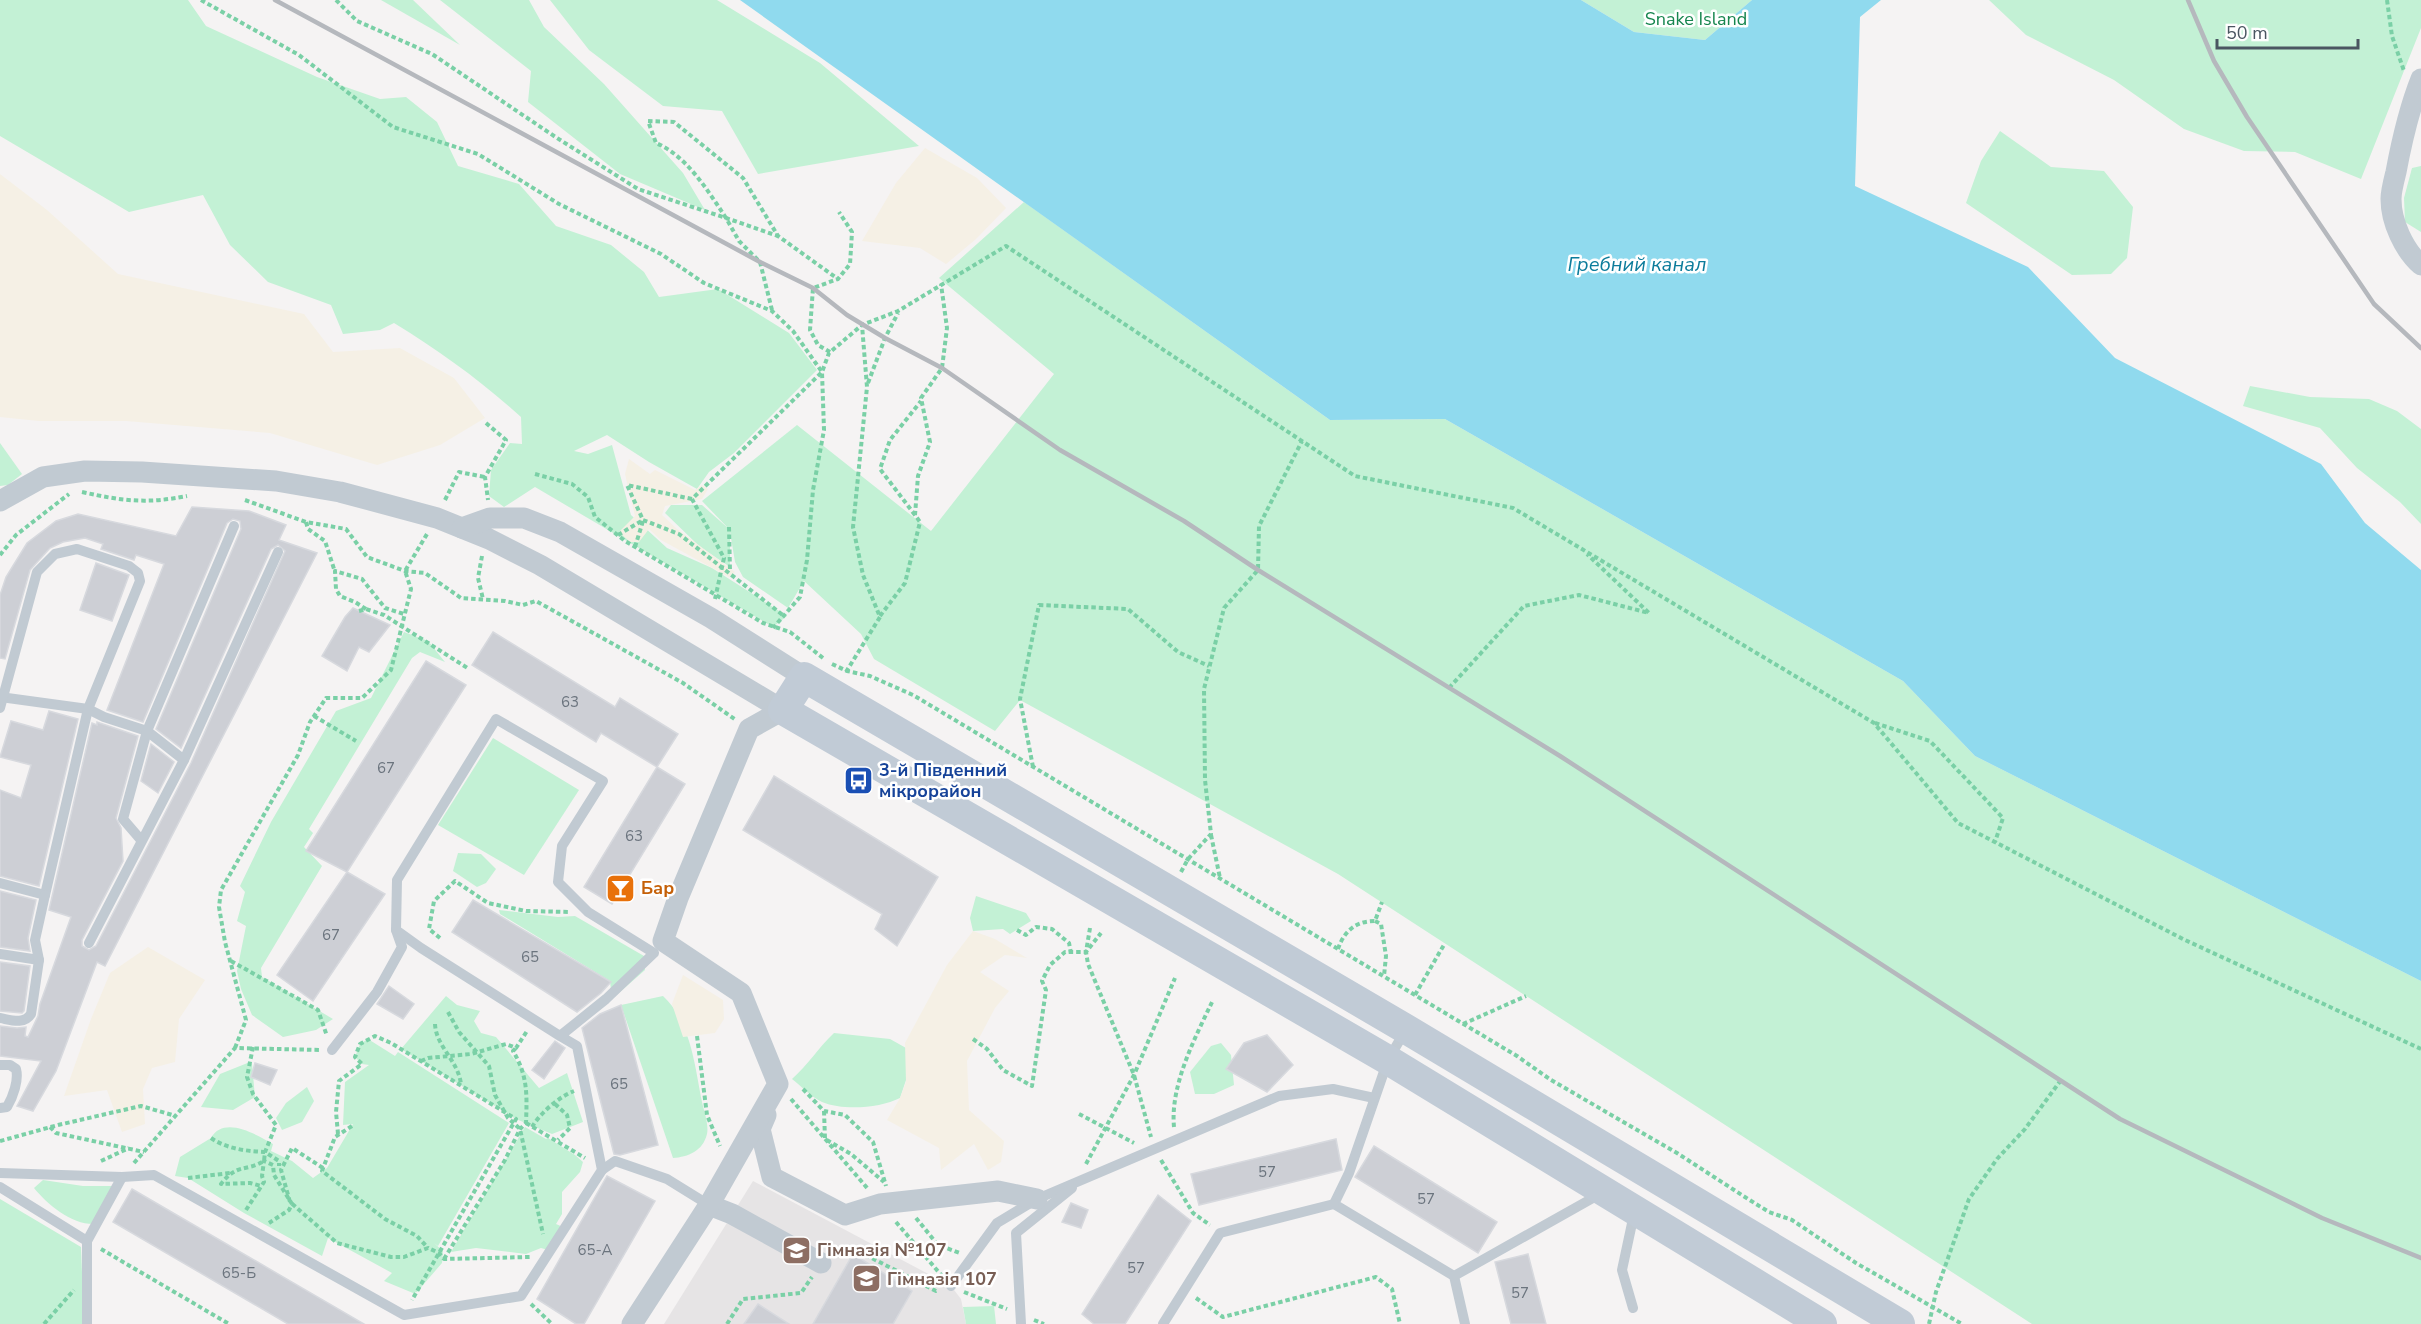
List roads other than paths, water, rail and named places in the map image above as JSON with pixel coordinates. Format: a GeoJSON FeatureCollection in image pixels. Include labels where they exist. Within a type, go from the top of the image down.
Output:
{"type":"FeatureCollection","features":[{"type":"Feature","properties":{"kind":"street"},"geometry":{"type":"LineString","coordinates":[[2417,88],[2402,141],[2391,199],[2399,235],[2421,265]]}},
{"type":"Feature","properties":{"kind":"street"},"geometry":{"type":"LineString","coordinates":[[0,501],[43,477],[85,471],[142,472],[276,481],[441,509],[462,528],[488,528],[524,518],[560,532],[711,618],[804,677],[841,683],[1170,891],[1900,1324]]}},
{"type":"Feature","properties":{"kind":"street"},"geometry":{"type":"LineString","coordinates":[[488,528],[540,565],[783,710],[1388,1060],[1822,1324]]}},
{"type":"Feature","properties":{"kind":"street"},"geometry":{"type":"LineString","coordinates":[[804,677],[783,710],[749,729],[659,947],[741,993],[778,1084],[760,1129],[772,1177],[845,1215],[883,1194],[902,1202],[998,1191],[1036,1199]]}},
{"type":"Feature","properties":{"kind":"street"},"geometry":{"type":"LineString","coordinates":[[632,1324],[709,1205],[778,1084]]}},
{"type":"Feature","properties":{"kind":"street"},"geometry":{"type":"LineString","coordinates":[[709,1205],[732,1214],[821,1263]]}},
{"type":"Feature","properties":{"kind":"lane"},"geometry":{"type":"LineString","coordinates":[[141,840],[123,819],[147,731],[234,526]]}},
{"type":"Feature","properties":{"kind":"lane"},"geometry":{"type":"LineString","coordinates":[[0,1018],[23,1021],[32,1014],[39,960],[35,940],[88,709],[140,581],[138,573],[129,566],[77,549],[55,554],[37,572],[1,700],[88,709],[104,717],[147,731],[184,759]]}},
{"type":"Feature","properties":{"kind":"lane"},"geometry":{"type":"LineString","coordinates":[[89,943],[184,759],[278,552]]}},
{"type":"Feature","properties":{"kind":"lane"},"geometry":{"type":"LineString","coordinates":[[332,1050],[377,992],[402,947],[396,930],[397,880],[496,719],[603,782],[562,846],[558,882],[584,908],[659,947],[606,999],[560,1036]]}},
{"type":"Feature","properties":{"kind":"lane"},"geometry":{"type":"LineString","coordinates":[[0,883],[45,895]]}},
{"type":"Feature","properties":{"kind":"lane"},"geometry":{"type":"LineString","coordinates":[[396,930],[577,1046],[602,1170]]}},
{"type":"Feature","properties":{"kind":"lane"},"geometry":{"type":"LineString","coordinates":[[0,954],[39,960]]}},
{"type":"Feature","properties":{"kind":"lane"},"geometry":{"type":"LineString","coordinates":[[1334,1204],[1349,1173],[1388,1060],[1406,1029]]}},
{"type":"Feature","properties":{"kind":"lane"},"geometry":{"type":"LineString","coordinates":[[0,1065],[10,1065],[16,1069],[18,1076],[9,1103],[6,1107],[0,1108]]}},
{"type":"Feature","properties":{"kind":"lane"},"geometry":{"type":"LineString","coordinates":[[951,1286],[997,1223],[1036,1199],[1279,1096],[1333,1089],[1374,1098]]}},
{"type":"Feature","properties":{"kind":"lane"},"geometry":{"type":"LineString","coordinates":[[0,1173],[122,1177],[154,1175],[404,1315],[521,1296],[602,1170],[615,1161],[667,1179],[709,1205]]}},
{"type":"Feature","properties":{"kind":"lane"},"geometry":{"type":"LineString","coordinates":[[87,1324],[87,1242],[122,1177]]}},
{"type":"Feature","properties":{"kind":"lane"},"geometry":{"type":"LineString","coordinates":[[1021,1319],[1016,1233],[1084,1179]]}},
{"type":"Feature","properties":{"kind":"lane"},"geometry":{"type":"LineString","coordinates":[[0,1187],[87,1242]]}},
{"type":"Feature","properties":{"kind":"lane"},"geometry":{"type":"LineString","coordinates":[[1454,1276],[1604,1192]]}},
{"type":"Feature","properties":{"kind":"lane"},"geometry":{"type":"LineString","coordinates":[[1163,1324],[1220,1233],[1334,1204],[1454,1276],[1465,1324]]}},
{"type":"Feature","properties":{"kind":"lane"},"geometry":{"type":"LineString","coordinates":[[1633,1308],[1622,1270],[1635,1210]]}},
{"type":"Feature","properties":{"kind":"water","name":"Гребний канал"},"geometry":{"type":"Polygon","coordinates":[[[740,0],[1581,0],[1634,32],[1705,40],[1752,0],[1881,0],[1860,17],[1855,186],[2028,267],[2115,358],[2321,464],[2365,523],[2421,570],[2421,981],[1975,756],[1903,681],[1445,419],[1330,420],[740,0]]]}},
{"type":"Feature","properties":{"kind":"railway"},"geometry":{"type":"LineString","coordinates":[[275,0],[760,262],[813,288],[847,315],[942,368],[1060,450],[1184,521],[1258,570],[1560,756],[2120,1119],[2322,1218],[2421,1258]]}},
{"type":"Feature","properties":{"kind":"railway"},"geometry":{"type":"LineString","coordinates":[[2188,0],[2214,61],[2247,117],[2374,304],[2421,348]]}},
{"type":"Feature","properties":{"kind":"place","name":"3-й Південний мікрорайон"},"geometry":{"type":"Point","coordinates":[858,780]}},
{"type":"Feature","properties":{"kind":"place","name":"Бар"},"geometry":{"type":"Point","coordinates":[620,888]}},
{"type":"Feature","properties":{"kind":"place","name":"Гімназія №107"},"geometry":{"type":"Point","coordinates":[796,1250]}},
{"type":"Feature","properties":{"kind":"place","name":"Гімназія 107"},"geometry":{"type":"Point","coordinates":[866,1279]}},
{"type":"Feature","properties":{"kind":"park label","name":"Snake Island"},"geometry":{"type":"Point","coordinates":[1696,19]}}]}
